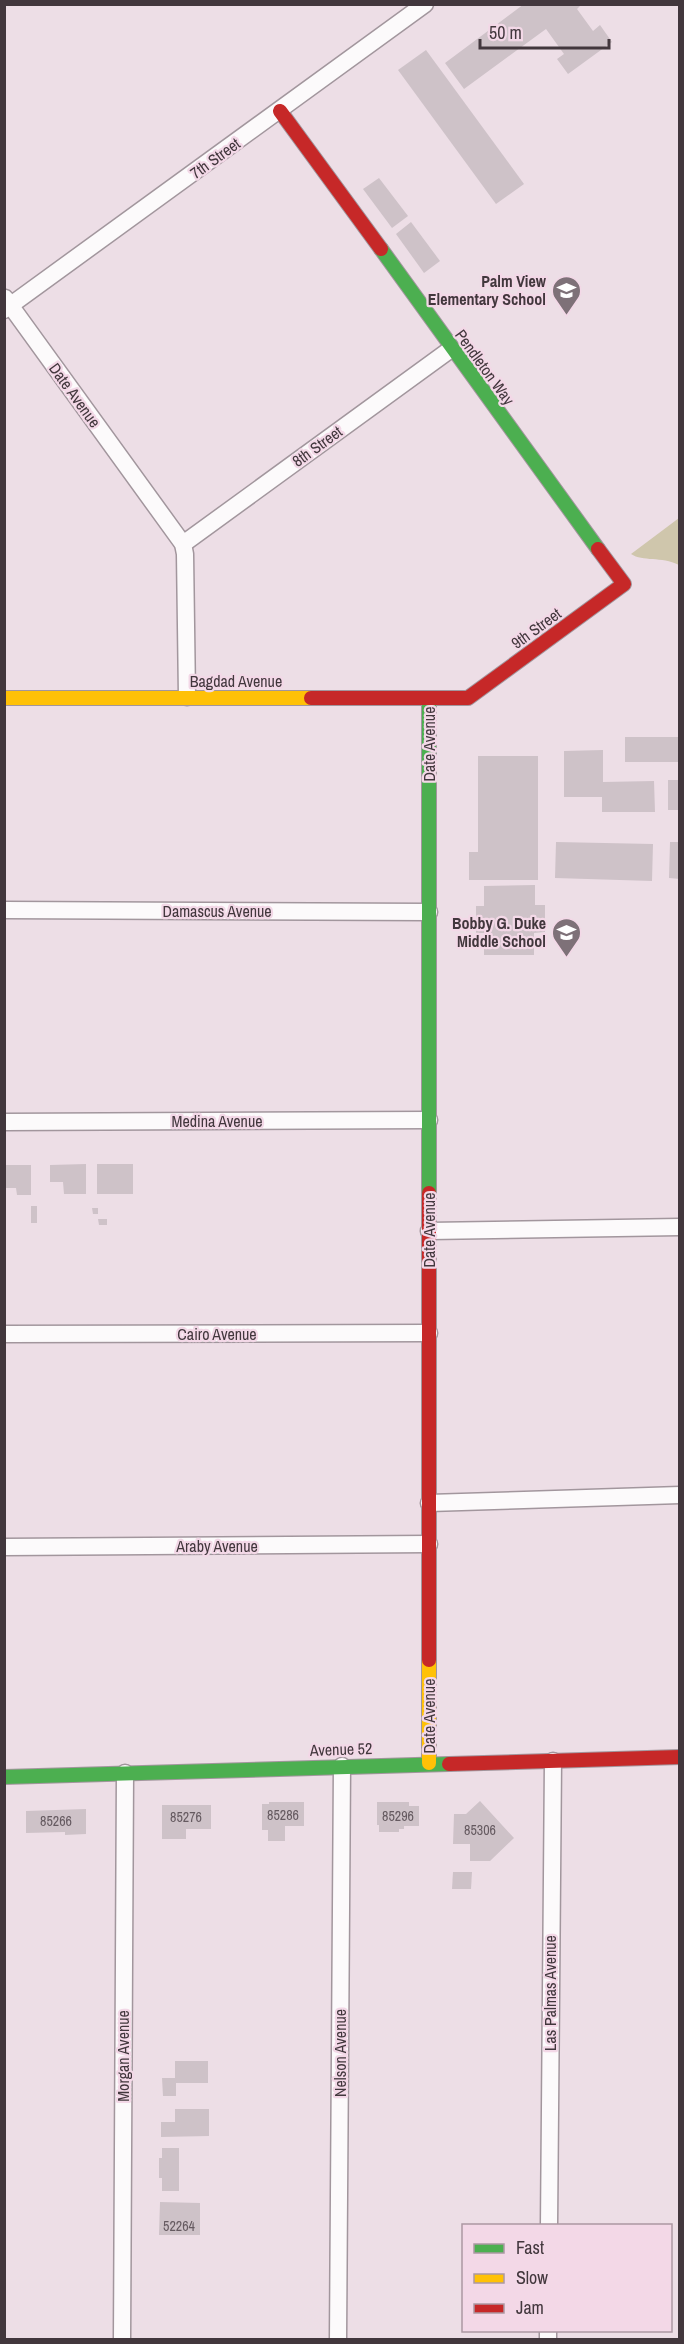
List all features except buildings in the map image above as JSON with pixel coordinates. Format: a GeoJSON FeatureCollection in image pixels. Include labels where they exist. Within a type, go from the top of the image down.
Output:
{"type":"FeatureCollection","features":[{"type":"Feature","properties":{"kind":"street","name":"7th Street"},"geometry":{"type":"LineString","coordinates":[[6,304],[280,111],[425,4]]}},
{"type":"Feature","properties":{"kind":"street","name":"Pendleton Way"},"geometry":{"type":"LineString","coordinates":[[280,111],[624,584]]}},
{"type":"Feature","properties":{"kind":"street","name":"Date Avenue"},"geometry":{"type":"LineString","coordinates":[[6,304],[183,544]]}},
{"type":"Feature","properties":{"kind":"street","name":"8th Street"},"geometry":{"type":"LineString","coordinates":[[183,544],[451,349]]}},
{"type":"Feature","properties":{"kind":"street"},"geometry":{"type":"LineString","coordinates":[[183,544],[187,698]]}},
{"type":"Feature","properties":{"kind":"street","name":"9th Street"},"geometry":{"type":"LineString","coordinates":[[468,698],[624,584]]}},
{"type":"Feature","properties":{"kind":"street","name":"Bagdad Avenue"},"geometry":{"type":"LineString","coordinates":[[4,698],[468,698]]}},
{"type":"Feature","properties":{"kind":"street","name":"Date Avenue"},"geometry":{"type":"LineString","coordinates":[[429,698],[429,1763]]}},
{"type":"Feature","properties":{"kind":"street","name":"Damascus Avenue"},"geometry":{"type":"LineString","coordinates":[[4,910],[429,912]]}},
{"type":"Feature","properties":{"kind":"street","name":"Medina Avenue"},"geometry":{"type":"LineString","coordinates":[[4,1122],[429,1120]]}},
{"type":"Feature","properties":{"kind":"street"},"geometry":{"type":"LineString","coordinates":[[429,1231],[680,1227]]}},
{"type":"Feature","properties":{"kind":"street","name":"Cairo Avenue"},"geometry":{"type":"LineString","coordinates":[[4,1334],[429,1334]]}},
{"type":"Feature","properties":{"kind":"street"},"geometry":{"type":"LineString","coordinates":[[429,1503],[680,1495]]}},
{"type":"Feature","properties":{"kind":"street","name":"Araby Avenue"},"geometry":{"type":"LineString","coordinates":[[4,1547],[429,1544]]}},
{"type":"Feature","properties":{"kind":"street","name":"Avenue 52"},"geometry":{"type":"LineString","coordinates":[[4,1777],[680,1757]]}},
{"type":"Feature","properties":{"kind":"street","name":"Las Palmas Avenue"},"geometry":{"type":"LineString","coordinates":[[549,2224],[553,1761]]}},
{"type":"Feature","properties":{"kind":"street","name":"Nelson Avenue"},"geometry":{"type":"LineString","coordinates":[[338,2340],[342,1766]]}},
{"type":"Feature","properties":{"kind":"street","name":"Morgan Avenue"},"geometry":{"type":"LineString","coordinates":[[122,2340],[125,1773]]}},
{"type":"Feature","properties":{"kind":"shaded area"},"geometry":{"type":"Polygon","coordinates":[[[679,518],[679,565],[631,554],[679,518]]]}},
{"type":"Feature","properties":{"kind":"traffic: fast"},"geometry":{"type":"LineString","coordinates":[[381,249],[598,549]]}},
{"type":"Feature","properties":{"kind":"traffic: fast"},"geometry":{"type":"LineString","coordinates":[[429,698],[429,1193]]}},
{"type":"Feature","properties":{"kind":"traffic: fast"},"geometry":{"type":"LineString","coordinates":[[4,1777],[449,1764]]}},
{"type":"Feature","properties":{"kind":"traffic: slow"},"geometry":{"type":"LineString","coordinates":[[4,698],[311,698]]}},
{"type":"Feature","properties":{"kind":"traffic: slow"},"geometry":{"type":"LineString","coordinates":[[429,1660],[429,1763]]}},
{"type":"Feature","properties":{"kind":"traffic: jam"},"geometry":{"type":"LineString","coordinates":[[280,111],[381,249]]}},
{"type":"Feature","properties":{"kind":"traffic: jam"},"geometry":{"type":"LineString","coordinates":[[311,698],[468,698],[624,584],[598,549]]}},
{"type":"Feature","properties":{"kind":"traffic: jam"},"geometry":{"type":"LineString","coordinates":[[429,1193],[429,1660]]}},
{"type":"Feature","properties":{"kind":"traffic: jam"},"geometry":{"type":"LineString","coordinates":[[449,1764],[680,1757]]}},
{"type":"Feature","properties":{"kind":"place","name":"Palm View Elementary School"},"geometry":{"type":"Point","coordinates":[567,316]}},
{"type":"Feature","properties":{"kind":"place","name":"Bobby G. Duke Middle School"},"geometry":{"type":"Point","coordinates":[567,958]}}]}
